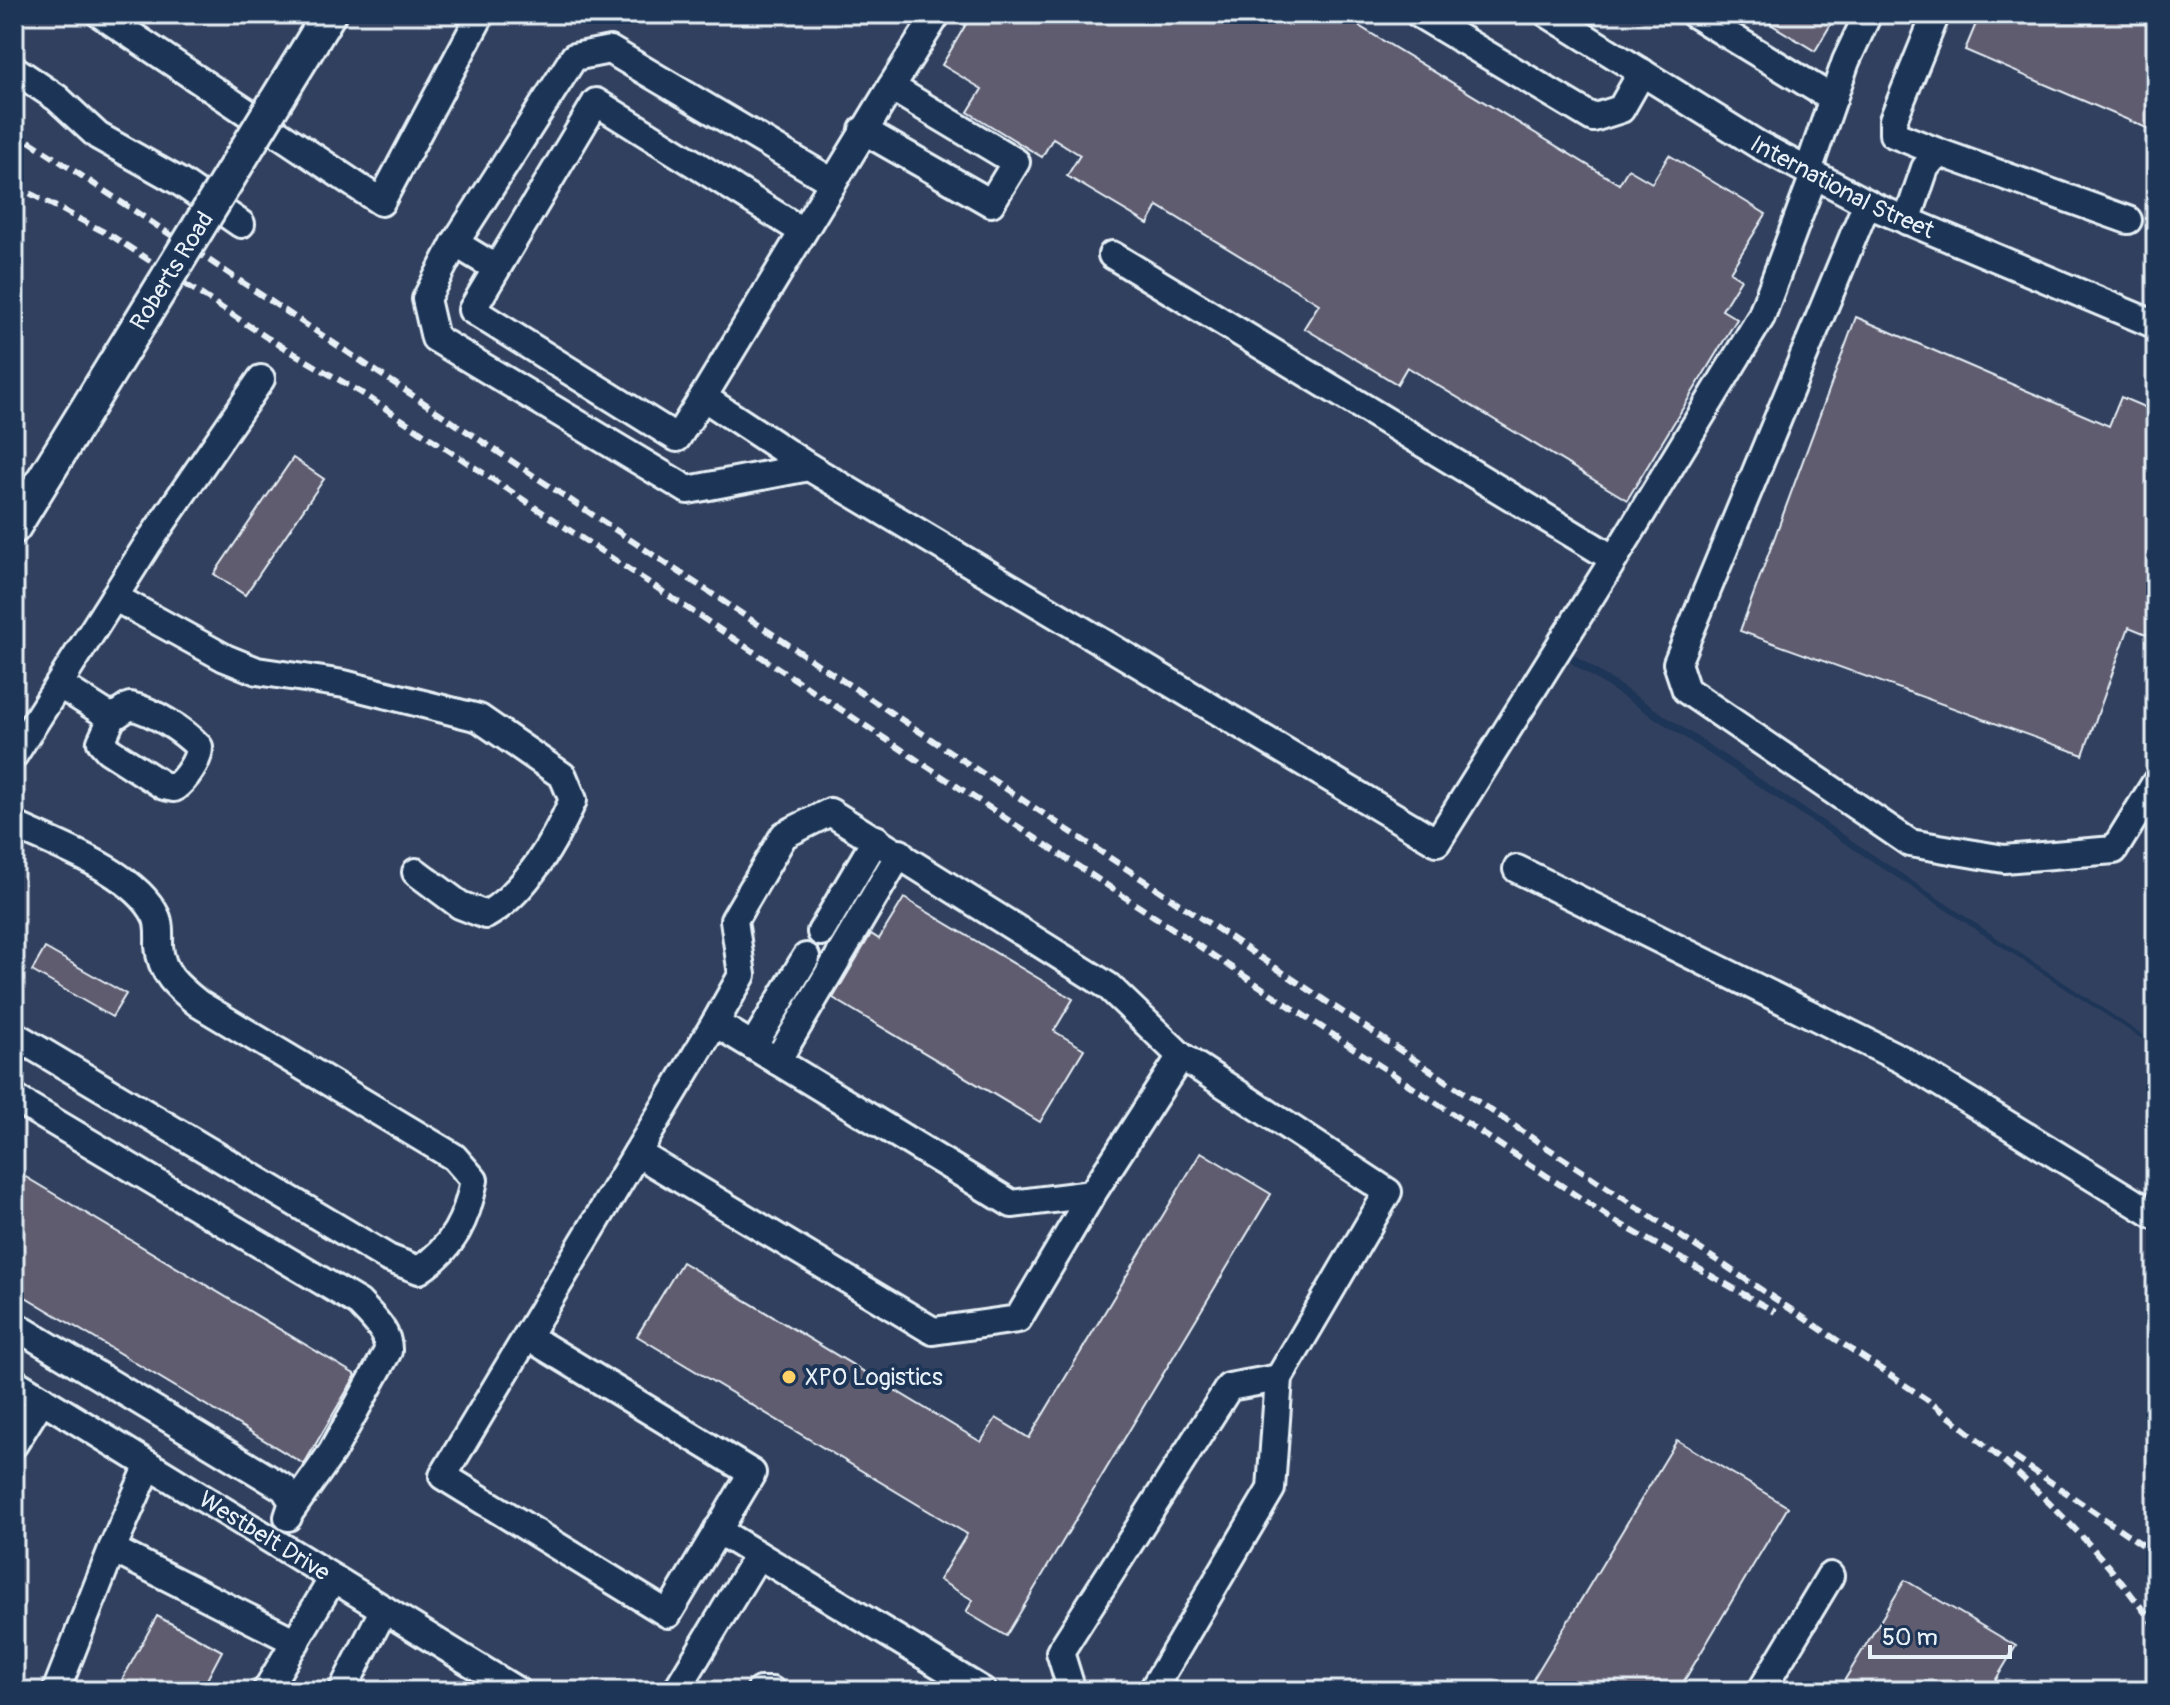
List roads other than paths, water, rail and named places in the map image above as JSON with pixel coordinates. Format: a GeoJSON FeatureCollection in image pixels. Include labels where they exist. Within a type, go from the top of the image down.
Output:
{"type":"FeatureCollection","features":[{"type":"Feature","properties":{"kind":"main road","name":"Roberts Road"},"geometry":{"type":"LineString","coordinates":[[14,527],[322,25]]}},
{"type":"Feature","properties":{"kind":"street"},"geometry":{"type":"LineString","coordinates":[[100,14],[381,202],[481,14]]}},
{"type":"Feature","properties":{"kind":"street"},"geometry":{"type":"LineString","coordinates":[[802,231],[596,102],[472,310],[677,438],[703,397],[802,231],[831,181],[937,14]]}},
{"type":"Feature","properties":{"kind":"street"},"geometry":{"type":"LineString","coordinates":[[1419,14],[1593,118],[1621,109],[1642,72]]}},
{"type":"Feature","properties":{"kind":"street","name":"International Street"},"geometry":{"type":"LineString","coordinates":[[1548,14],[1811,173],[1867,203],[2154,316]]}},
{"type":"Feature","properties":{"kind":"street"},"geometry":{"type":"LineString","coordinates":[[1694,14],[1833,99]]}},
{"type":"Feature","properties":{"kind":"street"},"geometry":{"type":"LineString","coordinates":[[703,397],[809,467],[1437,842],[1761,317],[1833,99],[1868,14]]}},
{"type":"Feature","properties":{"kind":"street"},"geometry":{"type":"LineString","coordinates":[[1936,14],[1893,120],[1893,134],[2128,220]]}},
{"type":"Feature","properties":{"kind":"street"},"geometry":{"type":"LineString","coordinates":[[809,467],[688,490],[435,338],[426,299],[455,243],[574,57],[610,50],[831,181]]}},
{"type":"Feature","properties":{"kind":"street"},"geometry":{"type":"LineString","coordinates":[[14,69],[57,98],[98,136],[180,182],[241,224]]}},
{"type":"Feature","properties":{"kind":"street"},"geometry":{"type":"LineString","coordinates":[[863,130],[991,203],[1016,162],[891,87]]}},
{"type":"Feature","properties":{"kind":"street"},"geometry":{"type":"LineString","coordinates":[[532,121],[572,144]]}},
{"type":"Feature","properties":{"kind":"street"},"geometry":{"type":"LineString","coordinates":[[1907,221],[1925,168],[1938,152]]}},
{"type":"Feature","properties":{"kind":"street"},"geometry":{"type":"LineString","coordinates":[[1867,203],[1677,663],[1686,690],[1910,843],[2004,859],[2114,850],[2156,782]]}},
{"type":"Feature","properties":{"kind":"street"},"geometry":{"type":"LineString","coordinates":[[455,243],[496,268]]}},
{"type":"Feature","properties":{"kind":"street"},"geometry":{"type":"LineString","coordinates":[[1112,255],[1614,559]]}},
{"type":"Feature","properties":{"kind":"street"},"geometry":{"type":"LineString","coordinates":[[14,755],[114,597],[261,379]]}},
{"type":"Feature","properties":{"kind":"street"},"geometry":{"type":"LineString","coordinates":[[114,597],[225,658],[257,671],[344,684],[479,718],[563,776],[573,800],[561,827],[506,904],[486,915],[460,905],[416,872]]}},
{"type":"Feature","properties":{"kind":"street"},"geometry":{"type":"LineString","coordinates":[[60,685],[112,718]]}},
{"type":"Feature","properties":{"kind":"street"},"geometry":{"type":"LineString","coordinates":[[527,1336],[752,1473],[668,1614],[443,1476],[742,975],[734,920],[784,835],[830,812],[1108,986],[1181,1056],[1388,1192],[1279,1378],[1271,1489],[1152,1691]]}},
{"type":"Feature","properties":{"kind":"street"},"geometry":{"type":"LineString","coordinates":[[14,825],[81,856],[142,893],[158,919],[160,961],[173,983],[199,1004],[454,1157],[474,1180],[468,1211],[440,1256],[419,1270],[388,1258],[14,1035]]}},
{"type":"Feature","properties":{"kind":"street"},"geometry":{"type":"LineString","coordinates":[[821,932],[876,839]]}},
{"type":"Feature","properties":{"kind":"street"},"geometry":{"type":"LineString","coordinates":[[777,1061],[900,853]]}},
{"type":"Feature","properties":{"kind":"street"},"geometry":{"type":"LineString","coordinates":[[1517,869],[1901,1059],[2156,1216]]}},
{"type":"Feature","properties":{"kind":"street"},"geometry":{"type":"LineString","coordinates":[[753,1046],[806,957]]}},
{"type":"Feature","properties":{"kind":"street"},"geometry":{"type":"LineString","coordinates":[[715,1023],[1012,1204],[1092,1194]]}},
{"type":"Feature","properties":{"kind":"street"},"geometry":{"type":"LineString","coordinates":[[637,1153],[933,1331],[1018,1319],[1092,1194],[1181,1056]]}},
{"type":"Feature","properties":{"kind":"street"},"geometry":{"type":"LineString","coordinates":[[14,1098],[359,1303],[384,1334],[388,1351],[332,1452],[273,1541]]}},
{"type":"Feature","properties":{"kind":"street"},"geometry":{"type":"LineString","coordinates":[[14,1325],[284,1488],[293,1502],[292,1509]]}},
{"type":"Feature","properties":{"kind":"street"},"geometry":{"type":"LineString","coordinates":[[1072,1691],[1060,1652],[1229,1387],[1279,1378]]}},
{"type":"Feature","properties":{"kind":"street","name":"Westbelt Drive"},"geometry":{"type":"LineString","coordinates":[[14,1382],[517,1691]]}},
{"type":"Feature","properties":{"kind":"street"},"geometry":{"type":"LineString","coordinates":[[14,1444],[42,1399]]}},
{"type":"Feature","properties":{"kind":"street"},"geometry":{"type":"LineString","coordinates":[[56,1691],[149,1465]]}},
{"type":"Feature","properties":{"kind":"street"},"geometry":{"type":"LineString","coordinates":[[717,1530],[983,1691]]}},
{"type":"Feature","properties":{"kind":"street"},"geometry":{"type":"LineString","coordinates":[[112,1549],[296,1642]]}},
{"type":"Feature","properties":{"kind":"street"},"geometry":{"type":"LineString","coordinates":[[687,1687],[758,1555]]}},
{"type":"Feature","properties":{"kind":"street"},"geometry":{"type":"LineString","coordinates":[[1761,1691],[1830,1576]]}},
{"type":"Feature","properties":{"kind":"street"},"geometry":{"type":"LineString","coordinates":[[266,1691],[333,1578]]}},
{"type":"Feature","properties":{"kind":"street"},"geometry":{"type":"LineString","coordinates":[[342,1691],[384,1609]]}},
{"type":"Feature","properties":{"kind":"street"},"geometry":{"type":"LineString","coordinates":[[760,1691],[772,1691]]}},
{"type":"Feature","properties":{"kind":"railway"},"geometry":{"type":"LineString","coordinates":[[14,131],[1926,1399],[2021,1476],[2050,1504],[2106,1563],[2156,1628]]}},
{"type":"Feature","properties":{"kind":"railway"},"geometry":{"type":"LineString","coordinates":[[14,185],[112,236],[266,337],[365,395],[1615,1221],[1775,1312]]}},
{"type":"Feature","properties":{"kind":"railway"},"geometry":{"type":"LineString","coordinates":[[2014,1457],[2156,1554]]}},
{"type":"Feature","properties":{"kind":"place","name":"XPO Logistics"},"geometry":{"type":"Point","coordinates":[789,1377]}}]}
